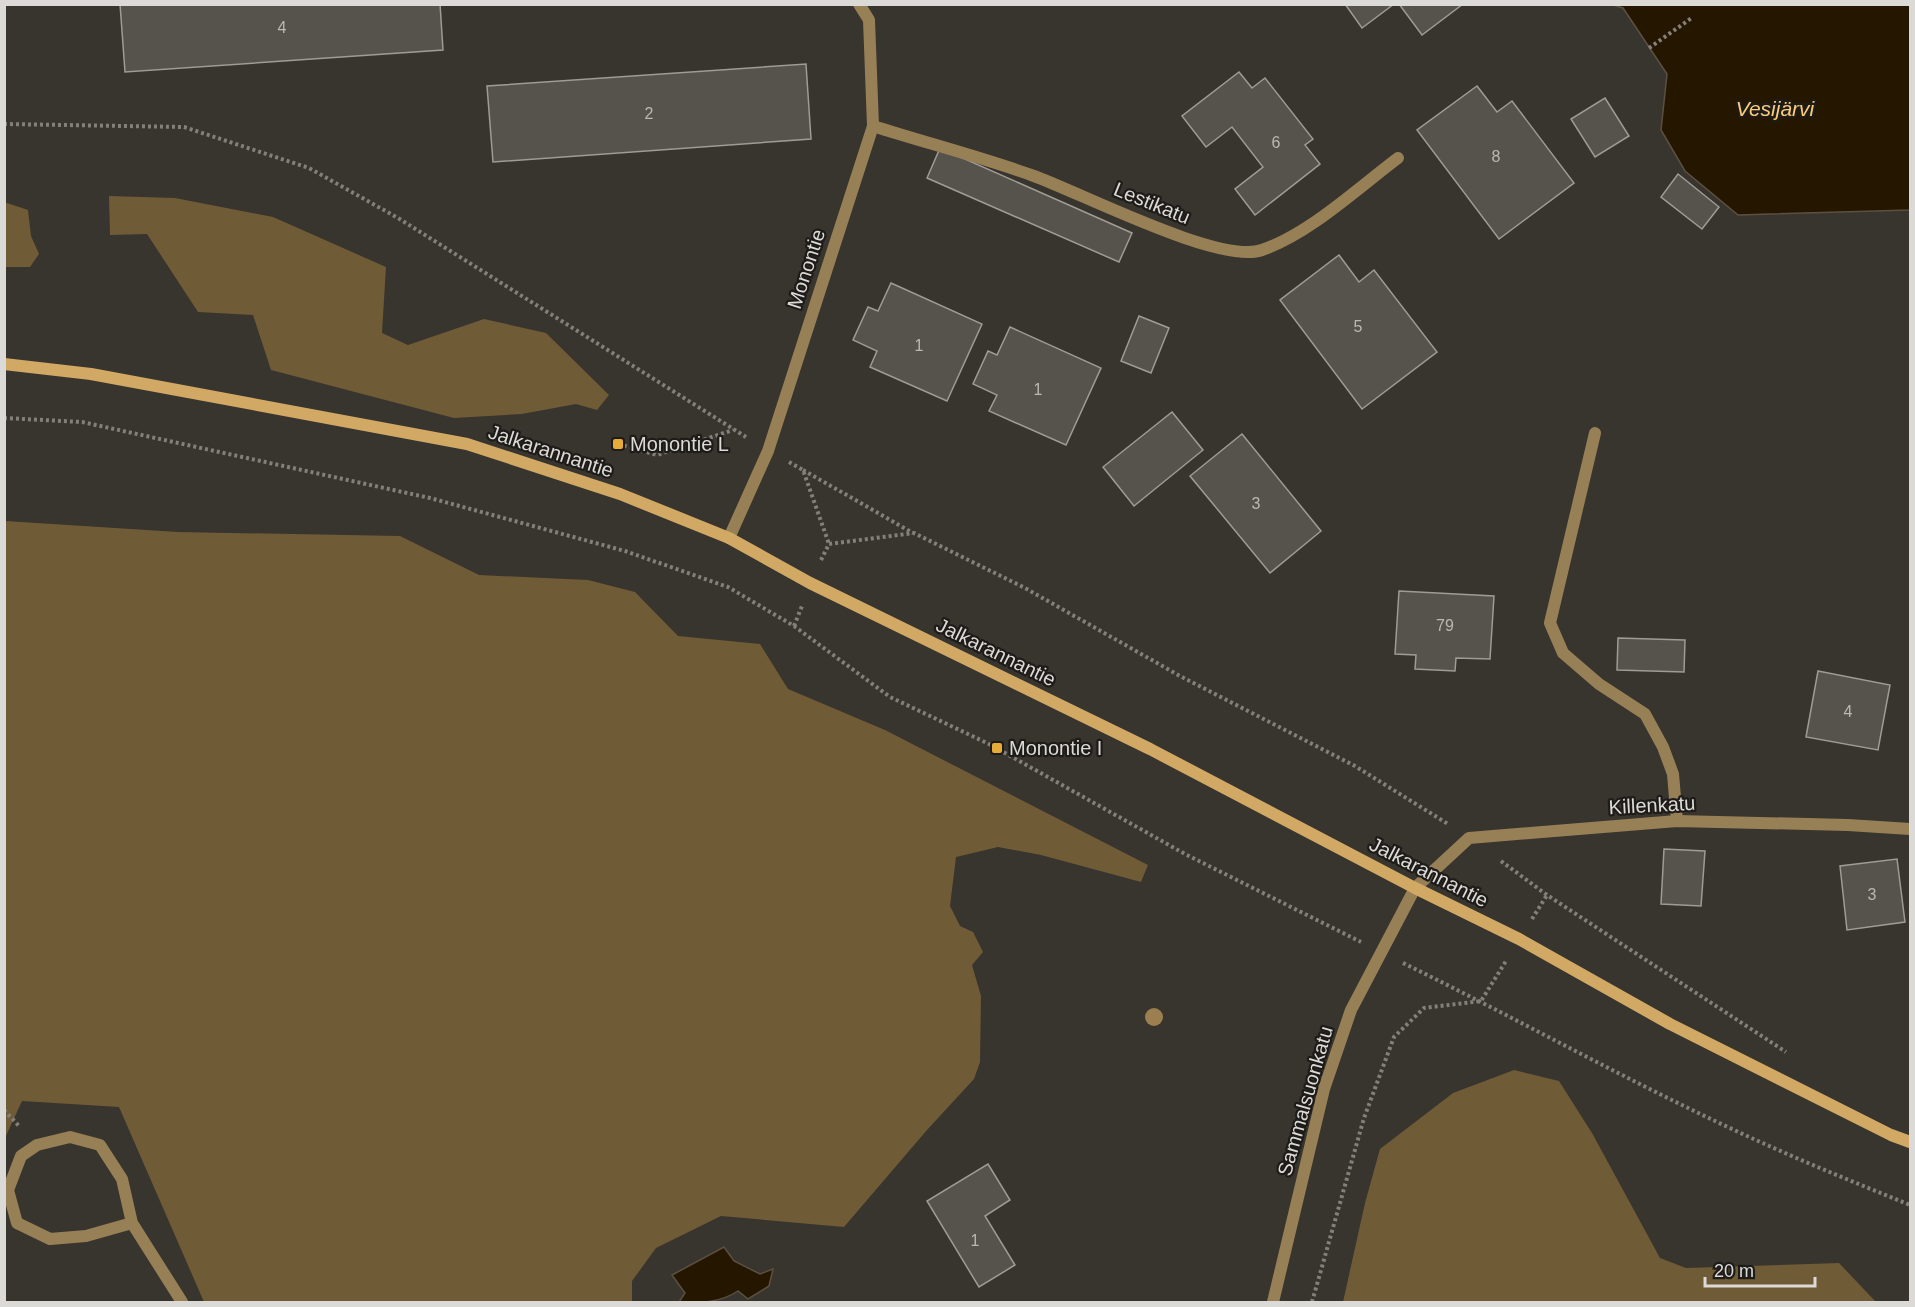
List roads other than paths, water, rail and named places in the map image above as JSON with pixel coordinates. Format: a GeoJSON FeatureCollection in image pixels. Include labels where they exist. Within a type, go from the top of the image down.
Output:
{"type":"FeatureCollection","features":[{"type":"Feature","properties":{"kind":"main road","name":"Jalkarannantie"},"geometry":{"type":"LineString","coordinates":[[4,364],[91,374],[467,444],[620,494],[729,538],[810,584],[1150,749],[1415,888],[1519,939],[1670,1024],[1891,1135],[1911,1142]]}},
{"type":"Feature","properties":{"kind":"street","name":"Monontie"},"geometry":{"type":"LineString","coordinates":[[729,538],[768,451],[873,126],[869,20],[859,4]]}},
{"type":"Feature","properties":{"kind":"street","name":"Lestikatu"},"geometry":{"type":"LineString","coordinates":[[873,126],[1034,176],[1194,242],[1231,251],[1260,251],[1305,228],[1398,158]]}},
{"type":"Feature","properties":{"kind":"street"},"geometry":{"type":"LineString","coordinates":[[1595,433],[1550,623],[1563,653],[1599,684],[1645,714],[1663,747],[1673,774],[1677,821]]}},
{"type":"Feature","properties":{"kind":"street","name":"Killenkatu"},"geometry":{"type":"LineString","coordinates":[[1415,888],[1469,838],[1677,821],[1848,825],[1911,829]]}},
{"type":"Feature","properties":{"kind":"street","name":"Sammalsuonkatu"},"geometry":{"type":"LineString","coordinates":[[1273,1302],[1324,1089],[1352,1010],[1415,888]]}},
{"type":"Feature","properties":{"kind":"street"},"geometry":{"type":"LineString","coordinates":[[132,1223],[86,1236],[50,1239],[16,1223],[8,1190],[21,1156],[37,1145],[70,1137],[100,1145],[122,1179],[132,1223],[182,1302]]}},
{"type":"Feature","properties":{"kind":"water","name":"Vesijärvi"},"geometry":{"type":"Polygon","coordinates":[[[1613,5],[1910,5],[1910,210],[1738,215],[1685,171],[1661,130],[1667,74],[1623,8],[1613,5]]]}},
{"type":"Feature","properties":{"kind":"water"},"geometry":{"type":"Polygon","coordinates":[[[724,1247],[734,1261],[760,1274],[773,1269],[769,1286],[748,1299],[738,1291],[717,1300],[679,1302],[685,1293],[672,1275],[724,1247]]]}},
{"type":"Feature","properties":{"kind":"place","name":"Monontie L"},"geometry":{"type":"Point","coordinates":[618,444]}},
{"type":"Feature","properties":{"kind":"place","name":"Monontie I"},"geometry":{"type":"Point","coordinates":[997,748]}}]}
